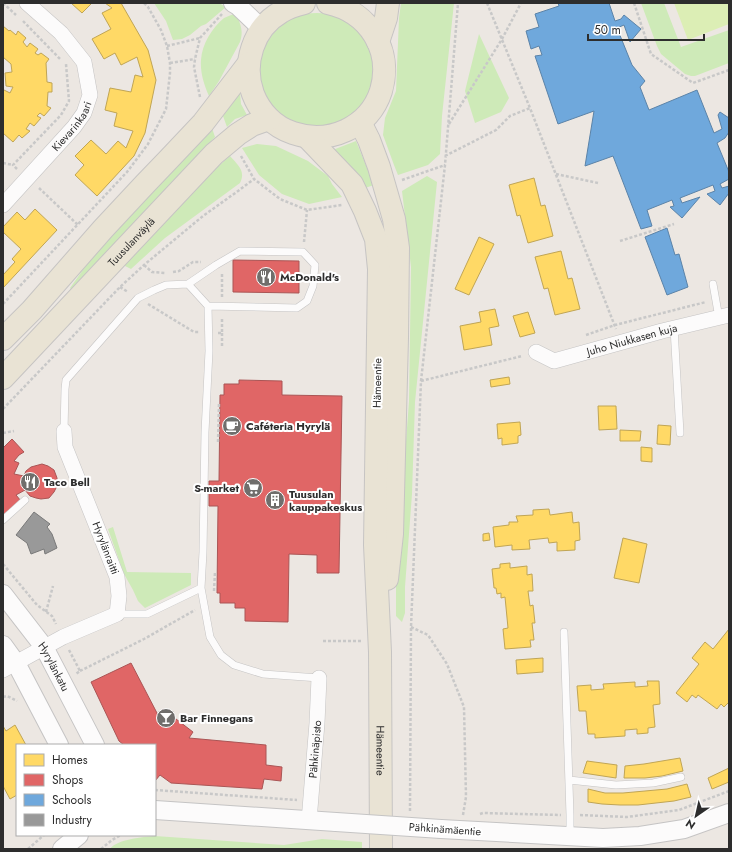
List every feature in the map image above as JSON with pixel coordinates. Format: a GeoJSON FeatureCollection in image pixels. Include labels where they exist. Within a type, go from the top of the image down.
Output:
{"type":"FeatureCollection","features":[{"type":"Feature","properties":{"kind":"main road"},"geometry":{"type":"LineString","coordinates":[[304,3],[291,6],[280,12],[262,29],[255,39],[251,51],[248,63],[248,75],[255,99],[261,110],[269,119],[290,132],[314,138],[338,134],[350,129],[360,122],[376,103],[381,92],[384,79],[382,54],[372,31],[353,13],[342,7],[329,3]]}},
{"type":"Feature","properties":{"kind":"main road"},"geometry":{"type":"LineString","coordinates":[[378,42],[386,18],[388,3]]}},
{"type":"Feature","properties":{"kind":"main road"},"geometry":{"type":"LineString","coordinates":[[3,339],[32,310],[145,184],[203,123],[248,63]]}},
{"type":"Feature","properties":{"kind":"main road","name":"Tuusulanväylä"},"geometry":{"type":"LineString","coordinates":[[3,378],[214,154],[238,134],[252,125],[269,119]]}},
{"type":"Feature","properties":{"kind":"main road","name":"Hämeentie"},"geometry":{"type":"LineString","coordinates":[[360,122],[369,140],[379,167],[394,219],[398,248],[392,534],[372,646]]}},
{"type":"Feature","properties":{"kind":"main road","name":"Hämeentie"},"geometry":{"type":"LineString","coordinates":[[307,137],[352,184],[376,239],[379,269],[372,646],[381,849]]}},
{"type":"Feature","properties":{"kind":"street","name":"Kievarinkaari"},"geometry":{"type":"LineString","coordinates":[[3,205],[74,127],[84,113],[90,95],[84,62],[61,33],[26,3]]}},
{"type":"Feature","properties":{"kind":"street"},"geometry":{"type":"LineString","coordinates":[[228,8],[238,6],[262,29]]}},
{"type":"Feature","properties":{"kind":"street","name":"Juho Niukkasen kuja"},"geometry":{"type":"LineString","coordinates":[[536,352],[554,361],[724,316]]}},
{"type":"Feature","properties":{"kind":"street","name":"Hyrylänraitti"},"geometry":{"type":"LineString","coordinates":[[64,431],[65,447],[118,577],[119,596],[117,614]]}},
{"type":"Feature","properties":{"kind":"street","name":"Hyrylänkatu"},"geometry":{"type":"LineString","coordinates":[[3,594],[44,647],[94,744]]}},
{"type":"Feature","properties":{"kind":"street"},"geometry":{"type":"LineString","coordinates":[[10,666],[63,637],[117,614]]}},
{"type":"Feature","properties":{"kind":"street"},"geometry":{"type":"LineString","coordinates":[[3,645],[10,666],[58,744]]}},
{"type":"Feature","properties":{"kind":"street","name":"Pähkinäpisto"},"geometry":{"type":"LineString","coordinates":[[309,821],[319,678]]}},
{"type":"Feature","properties":{"kind":"street","name":"Pähkinämäentie"},"geometry":{"type":"LineString","coordinates":[[157,810],[309,821],[603,838],[640,836],[684,829],[729,813]]}},
{"type":"Feature","properties":{"kind":"street"},"geometry":{"type":"LineString","coordinates":[[62,849],[78,836]]}},
{"type":"Feature","properties":{"kind":"lane"},"geometry":{"type":"LineString","coordinates":[[64,431],[66,380],[138,298],[166,285],[188,284],[216,264],[240,251],[303,252],[315,265],[313,286],[307,301],[297,308],[208,306]]}},
{"type":"Feature","properties":{"kind":"lane"},"geometry":{"type":"LineString","coordinates":[[188,284],[208,306],[209,351],[205,432],[201,588],[210,637],[221,655],[234,665],[263,674],[319,678]]}},
{"type":"Feature","properties":{"kind":"lane"},"geometry":{"type":"LineString","coordinates":[[713,284],[724,316]]}},
{"type":"Feature","properties":{"kind":"lane"},"geometry":{"type":"LineString","coordinates":[[674,328],[680,433]]}},
{"type":"Feature","properties":{"kind":"lane"},"geometry":{"type":"LineString","coordinates":[[3,520],[25,500]]}},
{"type":"Feature","properties":{"kind":"lane"},"geometry":{"type":"LineString","coordinates":[[117,614],[147,614],[201,588]]}},
{"type":"Feature","properties":{"kind":"lane"},"geometry":{"type":"LineString","coordinates":[[564,632],[570,836]]}},
{"type":"Feature","properties":{"kind":"lane"},"geometry":{"type":"LineString","coordinates":[[569,780],[616,784],[653,783],[681,777]]}},
{"type":"Feature","properties":{"kind":"path"},"geometry":{"type":"LineString","coordinates":[[3,304],[127,172],[148,144],[166,109],[170,73],[167,46],[161,30],[148,7],[144,3]]}},
{"type":"Feature","properties":{"kind":"path"},"geometry":{"type":"LineString","coordinates":[[410,817],[411,627],[421,381],[449,125],[458,3]]}},
{"type":"Feature","properties":{"kind":"path"},"geometry":{"type":"LineString","coordinates":[[487,3],[556,174],[615,325],[620,343]]}},
{"type":"Feature","properties":{"kind":"path"},"geometry":{"type":"LineString","coordinates":[[449,125],[502,39],[521,3]]}},
{"type":"Feature","properties":{"kind":"path"},"geometry":{"type":"LineString","coordinates":[[634,3],[651,54],[693,83],[729,70]]}},
{"type":"Feature","properties":{"kind":"path"},"geometry":{"type":"LineString","coordinates":[[3,4],[19,17],[66,64],[69,101],[61,115],[12,165]]}},
{"type":"Feature","properties":{"kind":"path"},"geometry":{"type":"LineString","coordinates":[[200,97],[194,67],[194,59],[200,38],[228,8]]}},
{"type":"Feature","properties":{"kind":"path"},"geometry":{"type":"LineString","coordinates":[[167,46],[200,38]]}},
{"type":"Feature","properties":{"kind":"path"},"geometry":{"type":"LineString","coordinates":[[170,63],[194,59]]}},
{"type":"Feature","properties":{"kind":"path"},"geometry":{"type":"LineString","coordinates":[[445,156],[496,130],[510,116],[530,108]]}},
{"type":"Feature","properties":{"kind":"path"},"geometry":{"type":"LineString","coordinates":[[241,156],[254,179],[280,199],[307,210],[342,205]]}},
{"type":"Feature","properties":{"kind":"path"},"geometry":{"type":"LineString","coordinates":[[3,163],[12,165],[28,178]]}},
{"type":"Feature","properties":{"kind":"path"},"geometry":{"type":"LineString","coordinates":[[402,180],[445,164]]}},
{"type":"Feature","properties":{"kind":"path"},"geometry":{"type":"LineString","coordinates":[[556,174],[598,183]]}},
{"type":"Feature","properties":{"kind":"path"},"geometry":{"type":"LineString","coordinates":[[3,409],[120,287],[144,265],[203,216],[254,179]]}},
{"type":"Feature","properties":{"kind":"path"},"geometry":{"type":"LineString","coordinates":[[303,252],[307,210]]}},
{"type":"Feature","properties":{"kind":"path"},"geometry":{"type":"LineString","coordinates":[[620,241],[674,224]]}},
{"type":"Feature","properties":{"kind":"path"},"geometry":{"type":"LineString","coordinates":[[144,265],[152,272],[170,273],[179,271],[193,262],[203,261],[213,262],[216,264]]}},
{"type":"Feature","properties":{"kind":"path"},"geometry":{"type":"LineString","coordinates":[[120,287],[194,332],[208,333]]}},
{"type":"Feature","properties":{"kind":"path"},"geometry":{"type":"LineString","coordinates":[[221,351],[222,333]]}},
{"type":"Feature","properties":{"kind":"path"},"geometry":{"type":"LineString","coordinates":[[218,444],[219,397]]}},
{"type":"Feature","properties":{"kind":"path"},"geometry":{"type":"LineString","coordinates":[[3,433],[14,431]]}},
{"type":"Feature","properties":{"kind":"path"},"geometry":{"type":"LineString","coordinates":[[46,612],[53,586]]}},
{"type":"Feature","properties":{"kind":"path"},"geometry":{"type":"LineString","coordinates":[[411,627],[428,635],[447,664],[464,707],[466,797],[462,818],[469,816]]}},
{"type":"Feature","properties":{"kind":"path"},"geometry":{"type":"LineString","coordinates":[[323,641],[372,646]]}},
{"type":"Feature","properties":{"kind":"path"},"geometry":{"type":"LineString","coordinates":[[156,790],[311,801]]}},
{"type":"Feature","properties":{"kind":"path"},"geometry":{"type":"LineString","coordinates":[[476,815],[483,813],[627,817],[679,810],[729,791]]}},
{"type":"Feature","properties":{"kind":"path"},"geometry":{"type":"LineString","coordinates":[[28,849],[43,836]]}},
{"type":"Feature","properties":{"kind":"path"},"geometry":{"type":"LineString","coordinates":[[101,849],[119,836]]}},
{"type":"Feature","properties":{"kind":"green space"},"geometry":{"type":"Polygon","coordinates":[[[154,3],[219,3],[226,7],[190,35],[182,39],[173,40],[166,21],[154,3]]]}},
{"type":"Feature","properties":{"kind":"green space"},"geometry":{"type":"Polygon","coordinates":[[[401,3],[454,3],[442,116],[440,154],[428,165],[398,175],[383,135],[385,118],[396,91],[401,3]]]}},
{"type":"Feature","properties":{"kind":"green space"},"geometry":{"type":"Polygon","coordinates":[[[641,3],[664,3],[681,47],[729,30],[729,63],[695,76],[685,74],[661,54],[641,3]]]}},
{"type":"Feature","properties":{"kind":"green space"},"geometry":{"type":"Polygon","coordinates":[[[674,3],[729,3],[729,24],[688,40],[674,3]]]}},
{"type":"Feature","properties":{"kind":"green space"},"geometry":{"type":"Polygon","coordinates":[[[236,13],[242,30],[240,42],[219,81],[209,96],[201,69],[203,48],[208,37],[220,22],[224,18],[236,13]]]}},
{"type":"Feature","properties":{"kind":"green space"},"geometry":{"type":"Polygon","coordinates":[[[317,13],[339,17],[357,30],[370,48],[374,70],[370,92],[357,110],[339,123],[317,127],[295,123],[277,110],[264,92],[260,70],[264,48],[277,30],[295,17],[317,13]]]}},
{"type":"Feature","properties":{"kind":"green space"},"geometry":{"type":"Polygon","coordinates":[[[479,34],[509,98],[501,112],[475,123],[465,91],[479,34]]]}},
{"type":"Feature","properties":{"kind":"green space"},"geometry":{"type":"Polygon","coordinates":[[[240,92],[241,104],[247,115],[235,119],[227,127],[223,116],[240,92]]]}},
{"type":"Feature","properties":{"kind":"green space"},"geometry":{"type":"Polygon","coordinates":[[[212,128],[215,137],[72,290],[70,288],[95,253],[212,128]]]}},
{"type":"Feature","properties":{"kind":"green space"},"geometry":{"type":"Polygon","coordinates":[[[356,141],[374,185],[362,189],[330,151],[356,141]]]}},
{"type":"Feature","properties":{"kind":"green space"},"geometry":{"type":"Polygon","coordinates":[[[257,144],[276,146],[308,161],[328,176],[342,197],[309,204],[282,194],[259,175],[242,148],[257,144]]]}},
{"type":"Feature","properties":{"kind":"green space"},"geometry":{"type":"Polygon","coordinates":[[[230,156],[242,172],[242,179],[240,183],[165,238],[131,269],[123,265],[216,168],[230,156]]]}},
{"type":"Feature","properties":{"kind":"green space"},"geometry":{"type":"Polygon","coordinates":[[[427,176],[437,182],[415,402],[412,494],[405,587],[405,613],[402,622],[396,616],[396,577],[409,401],[411,267],[402,191],[427,176]]]}},
{"type":"Feature","properties":{"kind":"green space"},"geometry":{"type":"Polygon","coordinates":[[[113,527],[127,572],[191,573],[191,585],[145,608],[138,601],[124,574],[108,529],[113,527]]]}},
{"type":"Feature","properties":{"kind":"green space"},"geometry":{"type":"Polygon","coordinates":[[[155,836],[284,845],[322,839],[362,842],[362,849],[110,849],[118,843],[124,841],[155,836]]]}},
{"type":"Feature","properties":{"kind":"building: Homes"},"geometry":{"type":"Polygon","coordinates":[[[71,3],[92,3],[82,13],[71,3]]]}},
{"type":"Feature","properties":{"kind":"building: Homes"},"geometry":{"type":"Polygon","coordinates":[[[105,3],[121,3],[148,50],[156,80],[145,133],[134,156],[97,196],[75,175],[84,165],[75,156],[91,140],[106,154],[118,141],[126,148],[133,131],[114,126],[117,113],[105,110],[110,88],[131,92],[135,75],[143,77],[137,57],[121,65],[115,53],[104,59],[92,39],[111,29],[102,13],[112,8],[105,3]]]}},
{"type":"Feature","properties":{"kind":"building: Homes"},"geometry":{"type":"Polygon","coordinates":[[[3,26],[16,35],[18,31],[26,38],[23,42],[27,47],[30,43],[38,49],[35,53],[38,55],[41,53],[49,59],[46,63],[47,82],[52,83],[52,92],[48,92],[47,106],[51,108],[44,116],[40,113],[37,116],[41,118],[34,126],[30,123],[26,129],[30,131],[22,138],[19,135],[13,142],[3,133],[3,91],[4,90],[10,93],[13,87],[6,86],[5,73],[12,72],[11,64],[3,57],[3,26]]]}},
{"type":"Feature","properties":{"kind":"building: Homes"},"geometry":{"type":"Polygon","coordinates":[[[534,178],[541,206],[545,205],[553,236],[528,243],[520,215],[517,216],[509,185],[534,178]]]}},
{"type":"Feature","properties":{"kind":"building: Homes"},"geometry":{"type":"Polygon","coordinates":[[[35,209],[57,230],[3,288],[3,275],[15,262],[12,259],[21,249],[3,232],[3,227],[17,212],[25,220],[35,209]]]}},
{"type":"Feature","properties":{"kind":"building: Homes"},"geometry":{"type":"Polygon","coordinates":[[[479,237],[494,244],[469,295],[455,289],[479,237]]]}},
{"type":"Feature","properties":{"kind":"building: Homes"},"geometry":{"type":"Polygon","coordinates":[[[561,251],[568,279],[572,278],[580,309],[555,315],[548,288],[544,289],[535,257],[561,251]]]}},
{"type":"Feature","properties":{"kind":"building: Homes"},"geometry":{"type":"Polygon","coordinates":[[[495,309],[499,326],[489,328],[492,345],[464,350],[460,326],[481,322],[479,312],[495,309]]]}},
{"type":"Feature","properties":{"kind":"building: Homes"},"geometry":{"type":"Polygon","coordinates":[[[528,312],[535,333],[520,337],[513,316],[528,312]]]}},
{"type":"Feature","properties":{"kind":"building: Homes"},"geometry":{"type":"Polygon","coordinates":[[[509,377],[510,384],[491,387],[490,380],[509,377]]]}},
{"type":"Feature","properties":{"kind":"building: Homes"},"geometry":{"type":"Polygon","coordinates":[[[598,406],[616,406],[617,429],[599,430],[598,406]]]}},
{"type":"Feature","properties":{"kind":"building: Homes"},"geometry":{"type":"Polygon","coordinates":[[[520,422],[521,435],[518,436],[518,443],[502,445],[502,438],[498,439],[497,424],[520,422]]]}},
{"type":"Feature","properties":{"kind":"building: Homes"},"geometry":{"type":"Polygon","coordinates":[[[658,425],[671,426],[670,445],[657,444],[658,425]]]}},
{"type":"Feature","properties":{"kind":"building: Homes"},"geometry":{"type":"Polygon","coordinates":[[[620,430],[641,431],[640,441],[620,441],[620,430]]]}},
{"type":"Feature","properties":{"kind":"building: Homes"},"geometry":{"type":"Polygon","coordinates":[[[641,447],[652,448],[652,462],[641,461],[641,447]]]}},
{"type":"Feature","properties":{"kind":"building: Homes"},"geometry":{"type":"Polygon","coordinates":[[[549,509],[550,515],[572,512],[573,523],[579,522],[580,540],[575,541],[575,550],[557,551],[557,542],[549,543],[548,538],[529,540],[530,549],[512,550],[512,545],[495,547],[493,527],[509,525],[509,522],[518,522],[516,516],[533,515],[533,510],[549,509]]]}},
{"type":"Feature","properties":{"kind":"building: Homes"},"geometry":{"type":"Polygon","coordinates":[[[489,533],[490,540],[483,541],[483,534],[489,533]]]}},
{"type":"Feature","properties":{"kind":"building: Homes"},"geometry":{"type":"Polygon","coordinates":[[[623,538],[647,544],[639,583],[614,578],[623,538]]]}},
{"type":"Feature","properties":{"kind":"building: Homes"},"geometry":{"type":"Polygon","coordinates":[[[510,563],[510,568],[527,566],[527,575],[532,574],[533,591],[528,591],[530,606],[533,605],[535,623],[532,623],[534,640],[530,640],[531,647],[505,649],[503,629],[508,628],[505,597],[501,598],[501,593],[497,594],[496,588],[494,588],[492,569],[500,568],[500,564],[510,563]]]}},
{"type":"Feature","properties":{"kind":"building: Homes"},"geometry":{"type":"Polygon","coordinates":[[[729,629],[729,702],[724,707],[721,704],[717,709],[698,695],[696,698],[692,695],[687,702],[676,693],[699,664],[692,658],[705,642],[713,649],[729,629]]]}},
{"type":"Feature","properties":{"kind":"building: Homes"},"geometry":{"type":"Polygon","coordinates":[[[543,658],[543,672],[517,674],[516,660],[543,658]]]}},
{"type":"Feature","properties":{"kind":"building: Homes"},"geometry":{"type":"Polygon","coordinates":[[[647,681],[659,681],[660,704],[653,705],[655,727],[648,728],[648,733],[637,734],[637,729],[625,730],[625,736],[595,738],[595,734],[588,734],[586,711],[579,711],[577,686],[591,685],[591,690],[604,689],[603,684],[635,682],[635,687],[648,686],[647,681]]]}},
{"type":"Feature","properties":{"kind":"building: Homes"},"geometry":{"type":"Polygon","coordinates":[[[15,725],[25,744],[16,744],[16,796],[10,799],[3,786],[3,726],[6,731],[15,725]]]}},
{"type":"Feature","properties":{"kind":"building: Homes"},"geometry":{"type":"Polygon","coordinates":[[[680,758],[683,771],[662,776],[624,778],[625,766],[680,758]]]}},
{"type":"Feature","properties":{"kind":"building: Homes"},"geometry":{"type":"Polygon","coordinates":[[[587,761],[617,765],[616,778],[583,773],[587,761]]]}},
{"type":"Feature","properties":{"kind":"building: Homes"},"geometry":{"type":"Polygon","coordinates":[[[729,768],[729,782],[712,789],[708,778],[729,768]]]}},
{"type":"Feature","properties":{"kind":"building: Homes"},"geometry":{"type":"Polygon","coordinates":[[[687,784],[691,797],[674,801],[638,805],[588,802],[588,789],[605,793],[623,793],[667,789],[687,784]]]}},
{"type":"Feature","properties":{"kind":"building: Shops","name":"McDonald's"},"geometry":{"type":"Polygon","coordinates":[[[233,260],[299,261],[299,293],[233,292],[233,260]]]}},
{"type":"Feature","properties":{"kind":"building: Shops","name":"Tuusulan kauppakeskus"},"geometry":{"type":"Polygon","coordinates":[[[239,380],[282,381],[282,395],[342,396],[339,573],[317,573],[317,555],[289,554],[288,622],[245,621],[245,608],[235,608],[235,603],[220,603],[220,593],[217,593],[218,506],[209,506],[209,481],[219,481],[220,395],[224,395],[224,384],[239,384],[239,380]]]}},
{"type":"Feature","properties":{"kind":"building: Shops","name":"Taco Bell"},"geometry":{"type":"Polygon","coordinates":[[[12,439],[24,452],[14,461],[19,463],[14,474],[24,476],[26,471],[31,467],[42,464],[54,470],[57,478],[57,486],[49,498],[41,499],[30,496],[25,490],[16,495],[21,501],[3,517],[3,448],[12,439]]]}},
{"type":"Feature","properties":{"kind":"building: Shops"},"geometry":{"type":"Polygon","coordinates":[[[131,663],[158,715],[163,709],[193,732],[189,738],[266,745],[266,765],[282,767],[281,781],[264,779],[262,789],[171,783],[160,775],[156,780],[156,744],[123,744],[119,741],[91,682],[131,663]]]}},
{"type":"Feature","properties":{"kind":"building: Schools"},"geometry":{"type":"Polygon","coordinates":[[[558,3],[609,3],[615,21],[621,19],[624,15],[641,29],[630,42],[624,25],[617,28],[632,65],[645,81],[640,87],[649,110],[697,90],[714,133],[722,129],[718,115],[720,112],[729,118],[729,132],[725,138],[717,143],[729,172],[729,179],[720,184],[722,188],[729,186],[729,193],[720,205],[707,194],[715,191],[713,185],[680,198],[682,203],[700,197],[682,218],[670,207],[674,206],[672,200],[647,210],[652,226],[641,229],[613,156],[585,166],[594,111],[558,124],[535,56],[542,55],[539,46],[531,49],[526,31],[539,27],[535,14],[559,6],[558,3]]]}},
{"type":"Feature","properties":{"kind":"building: Schools"},"geometry":{"type":"Polygon","coordinates":[[[667,228],[675,255],[679,254],[688,287],[667,295],[645,237],[667,228]]]}},
{"type":"Feature","properties":{"kind":"building: Industry"},"geometry":{"type":"Polygon","coordinates":[[[34,512],[50,524],[47,527],[52,534],[57,548],[45,554],[44,549],[31,554],[27,543],[16,535],[34,512]]]}},
{"type":"Feature","properties":{"kind":"place","name":"McDonald's"},"geometry":{"type":"Point","coordinates":[266,277]}},
{"type":"Feature","properties":{"kind":"place","name":"Caféteria Hyrylä"},"geometry":{"type":"Point","coordinates":[232,426]}},
{"type":"Feature","properties":{"kind":"place","name":"Taco Bell"},"geometry":{"type":"Point","coordinates":[30,482]}},
{"type":"Feature","properties":{"kind":"place","name":"S-market"},"geometry":{"type":"Point","coordinates":[253,488]}},
{"type":"Feature","properties":{"kind":"place","name":"Tuusulan kauppakeskus"},"geometry":{"type":"Point","coordinates":[275,500]}},
{"type":"Feature","properties":{"kind":"place","name":"Bar Finnegans"},"geometry":{"type":"Point","coordinates":[166,718]}}]}
